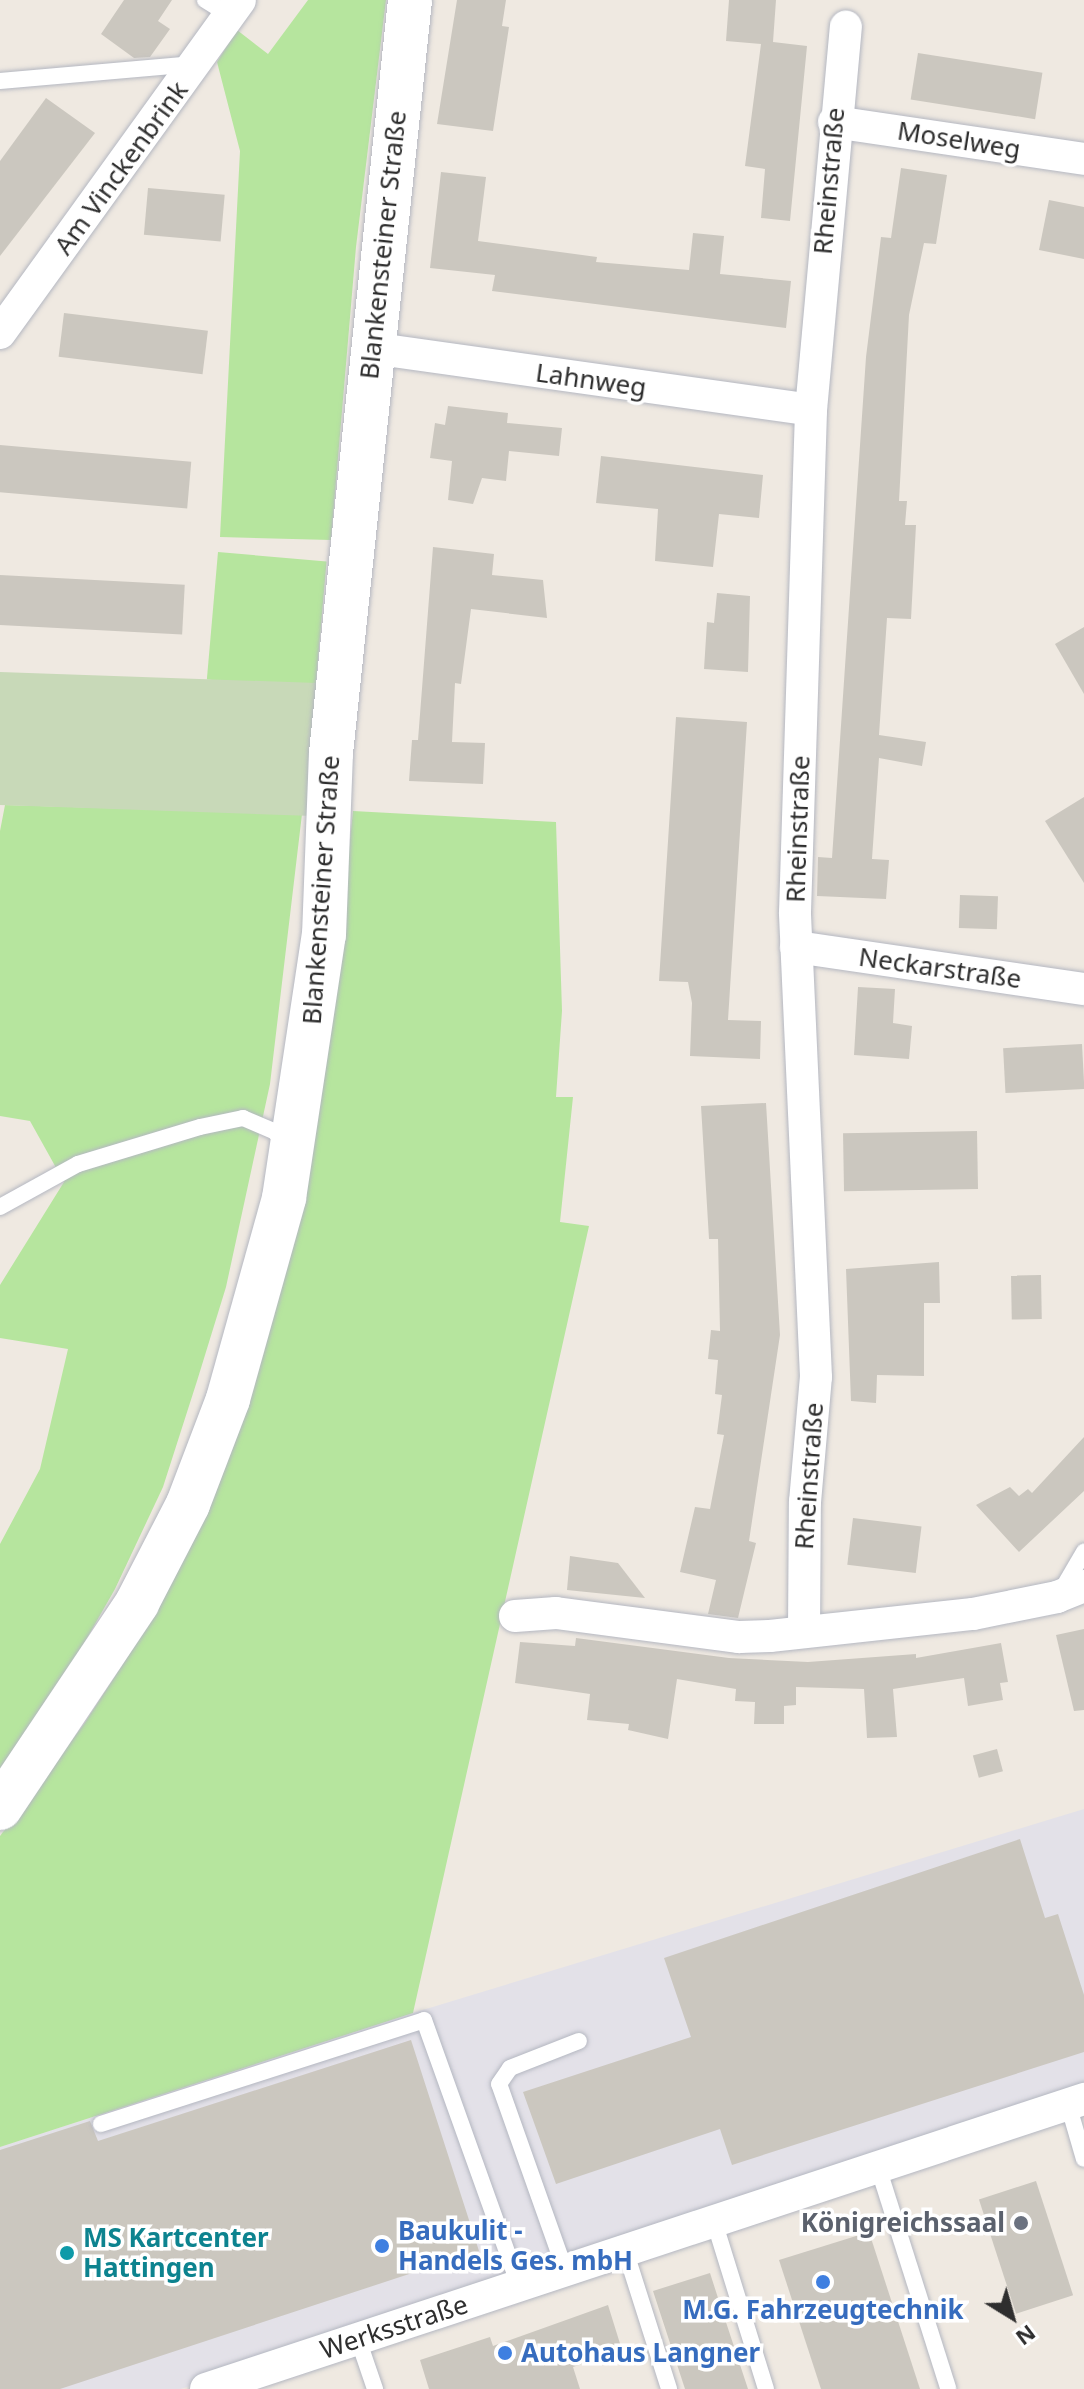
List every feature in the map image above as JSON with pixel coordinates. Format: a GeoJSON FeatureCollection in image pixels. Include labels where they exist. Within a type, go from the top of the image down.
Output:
{"type":"FeatureCollection","features":[{"type":"Feature","properties":{"kind":"main road","name":"Blankensteiner Straße"},"geometry":{"type":"LineString","coordinates":[[0,1808],[137,1603],[188,1504],[228,1399],[293,1149],[324,935],[331,753],[371,348],[410,0]]}},
{"type":"Feature","properties":{"kind":"street","name":"Am Vinckenbrink"},"geometry":{"type":"LineString","coordinates":[[0,333],[195,64],[225,5]]}},
{"type":"Feature","properties":{"kind":"street","name":"Rheinstraße"},"geometry":{"type":"LineString","coordinates":[[804,1631],[804,1514],[816,1377],[796,947],[811,410],[834,122],[846,27]]}},
{"type":"Feature","properties":{"kind":"street","name":"Moselweg"},"geometry":{"type":"LineString","coordinates":[[834,122],[1084,159]]}},
{"type":"Feature","properties":{"kind":"street","name":"Lahnweg"},"geometry":{"type":"LineString","coordinates":[[371,348],[811,410]]}},
{"type":"Feature","properties":{"kind":"street","name":"Neckarstraße"},"geometry":{"type":"LineString","coordinates":[[796,947],[1084,989]]}},
{"type":"Feature","properties":{"kind":"street"},"geometry":{"type":"LineString","coordinates":[[515,1616],[556,1613],[739,1637],[973,1614],[1071,1592]]}},
{"type":"Feature","properties":{"kind":"street","name":"Werksstraße"},"geometry":{"type":"LineString","coordinates":[[206,2389],[1076,2101]]}},
{"type":"Feature","properties":{"kind":"lane"},"geometry":{"type":"LineString","coordinates":[[0,81],[195,64]]}},
{"type":"Feature","properties":{"kind":"lane"},"geometry":{"type":"LineString","coordinates":[[0,1207],[78,1164],[120,1148],[243,1118],[274,1131],[293,1149]]}},
{"type":"Feature","properties":{"kind":"lane"},"geometry":{"type":"LineString","coordinates":[[1071,1592],[1084,1552]]}},
{"type":"Feature","properties":{"kind":"lane"},"geometry":{"type":"LineString","coordinates":[[101,2124],[424,2020],[519,2286]]}},
{"type":"Feature","properties":{"kind":"lane"},"geometry":{"type":"LineString","coordinates":[[565,2270],[499,2084],[510,2068],[579,2041]]}},
{"type":"Feature","properties":{"kind":"lane"},"geometry":{"type":"LineString","coordinates":[[1076,2101],[1084,2159]]}},
{"type":"Feature","properties":{"kind":"lane"},"geometry":{"type":"LineString","coordinates":[[878,2167],[948,2388]]}},
{"type":"Feature","properties":{"kind":"lane"},"geometry":{"type":"LineString","coordinates":[[714,2221],[766,2389]]}},
{"type":"Feature","properties":{"kind":"lane"},"geometry":{"type":"LineString","coordinates":[[625,2250],[669,2389]]}},
{"type":"Feature","properties":{"kind":"lane"},"geometry":{"type":"LineString","coordinates":[[358,2339],[375,2389]]}},
{"type":"Feature","properties":{"kind":"shaded area"},"geometry":{"type":"Polygon","coordinates":[[[1084,1809],[1084,2088],[181,2389],[0,2389],[0,2147],[413,2013],[1084,1809]]]}},
{"type":"Feature","properties":{"kind":"green space"},"geometry":{"type":"Polygon","coordinates":[[[308,0],[386,0],[356,247],[331,540],[220,537],[240,151],[217,62],[237,30],[268,54],[308,0]]]}},
{"type":"Feature","properties":{"kind":"green space"},"geometry":{"type":"Polygon","coordinates":[[[218,552],[327,561],[315,689],[207,680],[218,552]]]}},
{"type":"Feature","properties":{"kind":"green space"},"geometry":{"type":"Polygon","coordinates":[[[0,672],[318,683],[313,816],[0,805],[0,672]]]}},
{"type":"Feature","properties":{"kind":"green space"},"geometry":{"type":"Polygon","coordinates":[[[5,805],[302,814],[270,1084],[226,1287],[197,1381],[163,1487],[115,1589],[50,1703],[0,1769],[0,1544],[40,1469],[68,1349],[0,1338],[0,1285],[64,1182],[30,1121],[0,1116],[0,831],[5,805]]]}},
{"type":"Feature","properties":{"kind":"green space"},"geometry":{"type":"Polygon","coordinates":[[[353,811],[556,822],[562,1011],[556,1097],[573,1097],[560,1222],[589,1226],[413,2013],[0,2147],[0,1836],[84,1724],[158,1610],[338,955],[353,811]]]}},
{"type":"Feature","properties":{"kind":"building"},"geometry":{"type":"Polygon","coordinates":[[[124,0],[172,0],[158,21],[170,29],[150,57],[134,58],[101,34],[124,0]]]}},
{"type":"Feature","properties":{"kind":"building"},"geometry":{"type":"Polygon","coordinates":[[[457,0],[506,0],[502,26],[509,27],[493,131],[437,124],[457,0]]]}},
{"type":"Feature","properties":{"kind":"building"},"geometry":{"type":"Polygon","coordinates":[[[729,0],[776,0],[773,42],[807,46],[790,221],[761,218],[765,169],[745,166],[761,44],[726,41],[729,0]]]}},
{"type":"Feature","properties":{"kind":"building"},"geometry":{"type":"Polygon","coordinates":[[[918,53],[1042,73],[1035,119],[911,99],[918,53]]]}},
{"type":"Feature","properties":{"kind":"building"},"geometry":{"type":"Polygon","coordinates":[[[46,98],[95,133],[0,256],[0,161],[46,98]]]}},
{"type":"Feature","properties":{"kind":"building"},"geometry":{"type":"Polygon","coordinates":[[[901,168],[947,175],[936,244],[924,243],[909,315],[899,501],[907,501],[905,525],[916,525],[911,619],[887,618],[879,735],[926,742],[922,766],[879,758],[872,859],[889,860],[886,899],[817,896],[818,857],[832,858],[866,357],[881,237],[891,238],[901,168]]]}},
{"type":"Feature","properties":{"kind":"building"},"geometry":{"type":"Polygon","coordinates":[[[441,172],[486,177],[478,241],[597,257],[596,262],[689,270],[693,233],[724,236],[720,274],[791,281],[786,328],[492,291],[495,275],[430,268],[441,172]]]}},
{"type":"Feature","properties":{"kind":"building"},"geometry":{"type":"Polygon","coordinates":[[[148,188],[225,195],[221,242],[144,235],[148,188]]]}},
{"type":"Feature","properties":{"kind":"building"},"geometry":{"type":"Polygon","coordinates":[[[1049,200],[1084,207],[1084,259],[1039,250],[1049,200]]]}},
{"type":"Feature","properties":{"kind":"building"},"geometry":{"type":"Polygon","coordinates":[[[64,313],[208,331],[203,374],[59,357],[64,313]]]}},
{"type":"Feature","properties":{"kind":"building"},"geometry":{"type":"Polygon","coordinates":[[[448,406],[508,413],[507,423],[562,428],[559,456],[509,451],[506,481],[482,478],[473,504],[448,500],[452,461],[430,458],[435,423],[445,425],[448,406]]]}},
{"type":"Feature","properties":{"kind":"building"},"geometry":{"type":"Polygon","coordinates":[[[0,445],[191,462],[187,509],[0,492],[0,445]]]}},
{"type":"Feature","properties":{"kind":"building"},"geometry":{"type":"Polygon","coordinates":[[[601,456],[763,475],[759,518],[719,514],[713,567],[655,561],[658,509],[596,503],[601,456]]]}},
{"type":"Feature","properties":{"kind":"building"},"geometry":{"type":"Polygon","coordinates":[[[433,547],[494,554],[492,575],[543,580],[547,618],[471,609],[461,684],[455,683],[452,742],[485,743],[483,784],[409,781],[412,740],[418,740],[433,547]]]}},
{"type":"Feature","properties":{"kind":"building"},"geometry":{"type":"Polygon","coordinates":[[[0,575],[185,585],[182,635],[0,625],[0,575]]]}},
{"type":"Feature","properties":{"kind":"building"},"geometry":{"type":"Polygon","coordinates":[[[717,593],[750,596],[748,672],[704,669],[707,622],[714,623],[717,593]]]}},
{"type":"Feature","properties":{"kind":"building"},"geometry":{"type":"Polygon","coordinates":[[[1084,627],[1084,694],[1055,644],[1084,627]]]}},
{"type":"Feature","properties":{"kind":"building"},"geometry":{"type":"Polygon","coordinates":[[[676,717],[747,722],[728,1020],[761,1021],[760,1059],[690,1056],[692,1003],[688,982],[659,981],[676,717]]]}},
{"type":"Feature","properties":{"kind":"building"},"geometry":{"type":"Polygon","coordinates":[[[1084,797],[1084,883],[1045,821],[1084,797]]]}},
{"type":"Feature","properties":{"kind":"building"},"geometry":{"type":"Polygon","coordinates":[[[960,895],[998,896],[997,929],[959,928],[960,895]]]}},
{"type":"Feature","properties":{"kind":"building"},"geometry":{"type":"Polygon","coordinates":[[[858,987],[895,989],[893,1023],[912,1026],[909,1059],[854,1055],[858,987]]]}},
{"type":"Feature","properties":{"kind":"building"},"geometry":{"type":"Polygon","coordinates":[[[1082,1044],[1084,1089],[1005,1093],[1003,1048],[1082,1044]]]}},
{"type":"Feature","properties":{"kind":"building"},"geometry":{"type":"Polygon","coordinates":[[[766,1103],[780,1335],[749,1541],[756,1543],[738,1618],[708,1614],[716,1580],[680,1572],[695,1507],[710,1509],[724,1435],[717,1434],[722,1395],[715,1394],[718,1360],[708,1359],[711,1330],[720,1331],[718,1239],[709,1239],[701,1106],[766,1103]]]}},
{"type":"Feature","properties":{"kind":"building"},"geometry":{"type":"Polygon","coordinates":[[[977,1131],[978,1189],[844,1191],[843,1133],[977,1131]]]}},
{"type":"Feature","properties":{"kind":"building"},"geometry":{"type":"Polygon","coordinates":[[[939,1262],[940,1303],[924,1303],[924,1376],[877,1375],[876,1403],[851,1401],[846,1269],[939,1262]]]}},
{"type":"Feature","properties":{"kind":"building"},"geometry":{"type":"Polygon","coordinates":[[[1041,1275],[1042,1319],[1012,1320],[1011,1276],[1041,1275]]]}},
{"type":"Feature","properties":{"kind":"building"},"geometry":{"type":"Polygon","coordinates":[[[1084,1437],[1084,1491],[1019,1552],[976,1505],[1010,1487],[1019,1496],[1028,1489],[1032,1493],[1084,1437]]]}},
{"type":"Feature","properties":{"kind":"building"},"geometry":{"type":"Polygon","coordinates":[[[853,1518],[921,1526],[916,1573],[847,1565],[853,1518]]]}},
{"type":"Feature","properties":{"kind":"building"},"geometry":{"type":"Polygon","coordinates":[[[570,1556],[618,1563],[645,1598],[567,1590],[570,1556]]]}},
{"type":"Feature","properties":{"kind":"building"},"geometry":{"type":"Polygon","coordinates":[[[1084,1629],[1084,1710],[1074,1711],[1056,1635],[1084,1629]]]}},
{"type":"Feature","properties":{"kind":"building"},"geometry":{"type":"Polygon","coordinates":[[[576,1638],[729,1658],[808,1662],[916,1654],[916,1658],[1001,1643],[1008,1682],[1000,1683],[1003,1700],[968,1706],[964,1678],[893,1689],[897,1737],[867,1738],[864,1689],[796,1687],[796,1705],[784,1706],[784,1724],[754,1724],[755,1702],[735,1701],[736,1689],[677,1679],[668,1739],[628,1730],[629,1724],[587,1720],[590,1694],[515,1683],[520,1642],[575,1646],[576,1638]]]}},
{"type":"Feature","properties":{"kind":"building"},"geometry":{"type":"Polygon","coordinates":[[[997,1749],[1003,1771],[979,1778],[973,1755],[997,1749]]]}},
{"type":"Feature","properties":{"kind":"building"},"geometry":{"type":"Polygon","coordinates":[[[1020,1839],[1045,1918],[1058,1914],[1084,1995],[1084,2052],[732,2165],[720,2129],[556,2184],[523,2092],[691,2037],[664,1958],[1020,1839]]]}},
{"type":"Feature","properties":{"kind":"building"},"geometry":{"type":"Polygon","coordinates":[[[411,2040],[479,2251],[60,2389],[0,2389],[0,2150],[90,2121],[98,2141],[411,2040]]]}},
{"type":"Feature","properties":{"kind":"building"},"geometry":{"type":"Polygon","coordinates":[[[1036,2181],[1073,2295],[1016,2314],[979,2200],[1036,2181]]]}},
{"type":"Feature","properties":{"kind":"building"},"geometry":{"type":"Polygon","coordinates":[[[869,2232],[920,2389],[821,2389],[779,2260],[869,2232]]]}},
{"type":"Feature","properties":{"kind":"building"},"geometry":{"type":"Polygon","coordinates":[[[710,2273],[748,2389],[685,2389],[653,2291],[710,2273]]]}},
{"type":"Feature","properties":{"kind":"building","name":"Autohaus Langner"},"geometry":{"type":"Polygon","coordinates":[[[608,2305],[622,2350],[573,2367],[580,2389],[429,2389],[420,2360],[490,2337],[493,2346],[608,2305]]]}},
{"type":"Feature","properties":{"kind":"place","name":"Königreichssaal"},"geometry":{"type":"Point","coordinates":[1021,2223]}},
{"type":"Feature","properties":{"kind":"place","name":"Baukulit - Handels Ges. mbH"},"geometry":{"type":"Point","coordinates":[382,2246]}},
{"type":"Feature","properties":{"kind":"place","name":"MS Kartcenter Hattingen"},"geometry":{"type":"Point","coordinates":[67,2253]}},
{"type":"Feature","properties":{"kind":"place","name":"M.G. Fahrzeugtechnik"},"geometry":{"type":"Point","coordinates":[823,2282]}},
{"type":"Feature","properties":{"kind":"place","name":"Autohaus Langner"},"geometry":{"type":"Point","coordinates":[505,2353]}}]}
